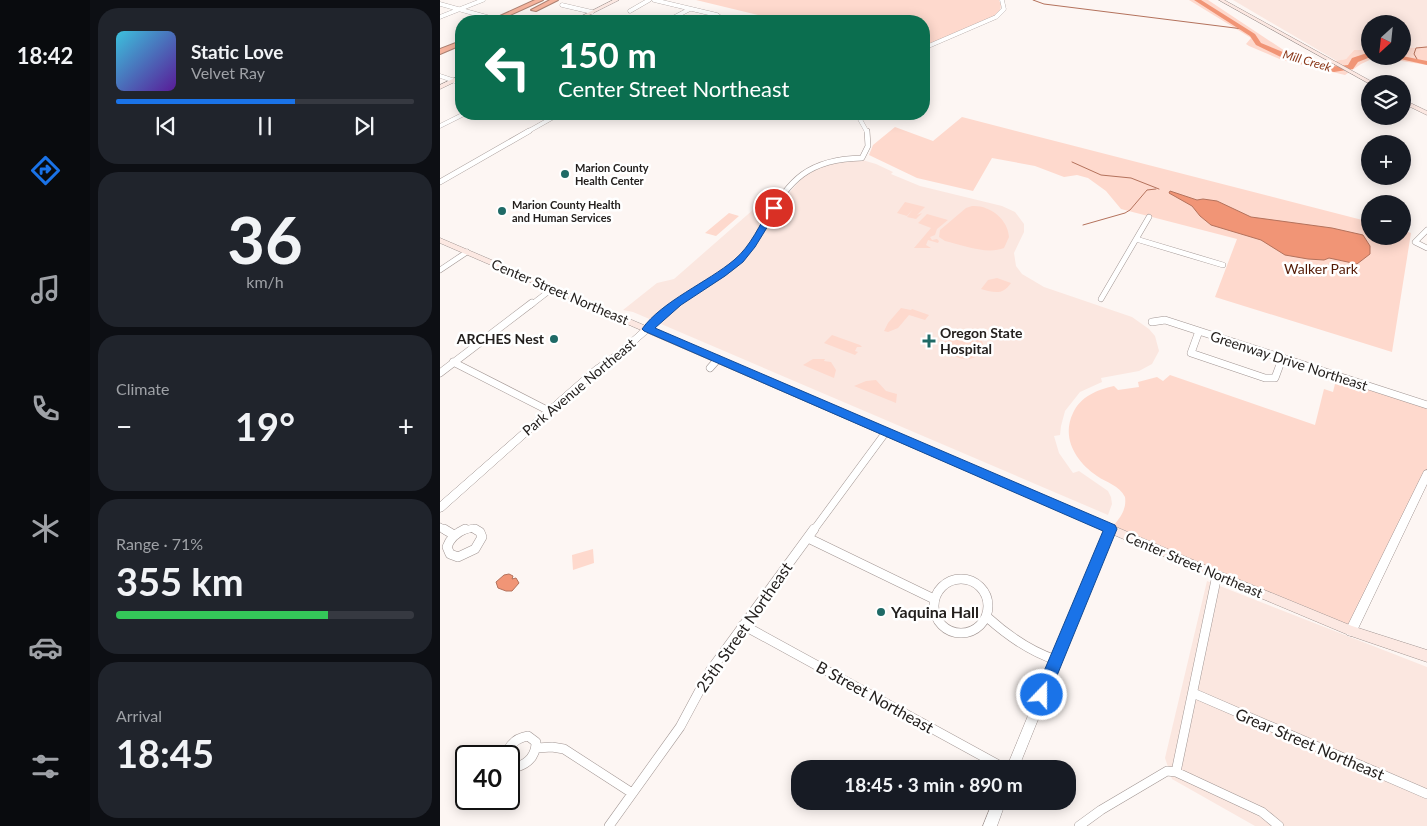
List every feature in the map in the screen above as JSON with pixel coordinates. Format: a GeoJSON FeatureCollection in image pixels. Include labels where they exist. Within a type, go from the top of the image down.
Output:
{"type":"FeatureCollection","features":[{"type":"Feature","properties":{"kind":"highway"},"geometry":{"type":"LineString","coordinates":[[500,15],[540,0]]}},
{"type":"Feature","properties":{"kind":"highway"},"geometry":{"type":"LineString","coordinates":[[522,15],[556,0]]}},
{"type":"Feature","properties":{"kind":"highway"},"geometry":{"type":"LineString","coordinates":[[440,44],[455,38]]}},
{"type":"Feature","properties":{"kind":"highway"},"geometry":{"type":"LineString","coordinates":[[440,52],[455,46]]}},
{"type":"Feature","properties":{"kind":"main road"},"geometry":{"type":"LineString","coordinates":[[586,15],[617,0]]}},
{"type":"Feature","properties":{"kind":"main road"},"geometry":{"type":"LineString","coordinates":[[1222,0],[1361,77]]}},
{"type":"Feature","properties":{"kind":"main road"},"geometry":{"type":"LineString","coordinates":[[440,87],[454,81]]}},
{"type":"Feature","properties":{"kind":"main road"},"geometry":{"type":"LineString","coordinates":[[1411,101],[1427,109]]}},
{"type":"Feature","properties":{"kind":"main road"},"geometry":{"type":"LineString","coordinates":[[1411,105],[1427,113]]}},
{"type":"Feature","properties":{"kind":"main road","name":"Center Street Northeast"},"geometry":{"type":"LineString","coordinates":[[440,240],[1217,575],[1352,631],[1427,656]]}},
{"type":"Feature","properties":{"kind":"street"},"geometry":{"type":"LineString","coordinates":[[440,17],[482,0]]}},
{"type":"Feature","properties":{"kind":"street"},"geometry":{"type":"LineString","coordinates":[[630,11],[649,0]]}},
{"type":"Feature","properties":{"kind":"street"},"geometry":{"type":"LineString","coordinates":[[654,0],[708,15]]}},
{"type":"Feature","properties":{"kind":"street"},"geometry":{"type":"LineString","coordinates":[[930,45],[996,17],[1004,9],[1002,0]]}},
{"type":"Feature","properties":{"kind":"street"},"geometry":{"type":"LineString","coordinates":[[440,4],[477,15]]}},
{"type":"Feature","properties":{"kind":"street"},"geometry":{"type":"LineString","coordinates":[[562,5],[592,12]]}},
{"type":"Feature","properties":{"kind":"street"},"geometry":{"type":"LineString","coordinates":[[679,15],[690,9]]}},
{"type":"Feature","properties":{"kind":"street"},"geometry":{"type":"LineString","coordinates":[[440,76],[454,81]]}},
{"type":"Feature","properties":{"kind":"street"},"geometry":{"type":"LineString","coordinates":[[440,126],[455,118]]}},
{"type":"Feature","properties":{"kind":"street"},"geometry":{"type":"LineString","coordinates":[[440,182],[548,120]]}},
{"type":"Feature","properties":{"kind":"street","name":"Park Avenue Northeast"},"geometry":{"type":"LineString","coordinates":[[440,508],[601,365],[620,353],[678,302],[740,260],[751,247],[773,210],[802,173],[829,160],[862,158],[868,148],[870,138],[860,120]]}},
{"type":"Feature","properties":{"kind":"street"},"geometry":{"type":"LineString","coordinates":[[1101,299],[1149,217]]}},
{"type":"Feature","properties":{"kind":"street"},"geometry":{"type":"LineString","coordinates":[[1427,230],[1414,242],[1427,248]]}},
{"type":"Feature","properties":{"kind":"street"},"geometry":{"type":"LineString","coordinates":[[1136,239],[1223,265]]}},
{"type":"Feature","properties":{"kind":"street"},"geometry":{"type":"LineString","coordinates":[[440,270],[467,252]]}},
{"type":"Feature","properties":{"kind":"street"},"geometry":{"type":"LineString","coordinates":[[440,373],[553,288]]}},
{"type":"Feature","properties":{"kind":"street","name":"Greenway Drive Northeast"},"geometry":{"type":"LineString","coordinates":[[1152,322],[1165,320],[1427,405]]}},
{"type":"Feature","properties":{"kind":"street"},"geometry":{"type":"LineString","coordinates":[[1200,331],[1190,352],[1269,379],[1275,378],[1282,358]]}},
{"type":"Feature","properties":{"kind":"street"},"geometry":{"type":"LineString","coordinates":[[710,368],[718,360]]}},
{"type":"Feature","properties":{"kind":"street"},"geometry":{"type":"LineString","coordinates":[[454,362],[549,411]]}},
{"type":"Feature","properties":{"kind":"street","name":"25th Street Northeast"},"geometry":{"type":"LineString","coordinates":[[609,826],[680,727],[710,671],[886,432]]}},
{"type":"Feature","properties":{"kind":"street"},"geometry":{"type":"LineString","coordinates":[[1352,631],[1426,477]]}},
{"type":"Feature","properties":{"kind":"street"},"geometry":{"type":"LineString","coordinates":[[440,527],[454,535]]}},
{"type":"Feature","properties":{"kind":"street"},"geometry":{"type":"LineString","coordinates":[[1016,760],[1110,529]]}},
{"type":"Feature","properties":{"kind":"street"},"geometry":{"type":"LineString","coordinates":[[808,538],[934,599]]}},
{"type":"Feature","properties":{"kind":"street"},"geometry":{"type":"LineString","coordinates":[[1176,772],[1217,575]]}},
{"type":"Feature","properties":{"kind":"street"},"geometry":{"type":"LineString","coordinates":[[958,579],[973,582],[985,592],[988,600],[987,617],[975,629],[957,632],[941,623],[936,616],[934,599],[937,592],[950,581],[958,579]]}},
{"type":"Feature","properties":{"kind":"street"},"geometry":{"type":"LineString","coordinates":[[987,617],[1018,644],[1036,654],[1056,660]]}},
{"type":"Feature","properties":{"kind":"street","name":"B Street Northeast"},"geometry":{"type":"LineString","coordinates":[[743,625],[990,760]]}},
{"type":"Feature","properties":{"kind":"street","name":"Grear Street Northeast"},"geometry":{"type":"LineString","coordinates":[[1193,694],[1427,794]]}},
{"type":"Feature","properties":{"kind":"street"},"geometry":{"type":"LineString","coordinates":[[510,745],[522,736],[534,738],[537,748],[531,760],[520,766]]}},
{"type":"Feature","properties":{"kind":"street"},"geometry":{"type":"LineString","coordinates":[[537,748],[564,749],[632,794]]}},
{"type":"Feature","properties":{"kind":"street"},"geometry":{"type":"LineString","coordinates":[[1079,826],[1101,810],[1167,771],[1176,772],[1262,812],[1279,826]]}},
{"type":"Feature","properties":{"kind":"street"},"geometry":{"type":"LineString","coordinates":[[990,826],[996,810]]}},
{"type":"Feature","properties":{"kind":"shaded area"},"geometry":{"type":"Polygon","coordinates":[[[1233,0],[1427,0],[1427,46],[1411,48],[1411,15],[1361,15],[1361,50],[1354,50],[1346,59],[1337,61],[1233,0]]]}},
{"type":"Feature","properties":{"kind":"shaded area","name":"Oregon State Hospital"},"geometry":{"type":"Polygon","coordinates":[[[859,159],[876,164],[893,172],[891,174],[920,186],[1002,206],[1015,212],[1024,224],[1024,232],[1014,253],[1016,266],[1022,274],[1044,287],[1132,317],[1149,329],[1155,336],[1159,351],[1152,364],[1139,371],[1101,378],[1102,382],[1080,392],[1065,411],[1060,435],[1054,436],[1059,453],[1073,473],[1079,471],[1108,491],[1112,504],[1108,515],[633,312],[623,310],[657,283],[674,279],[771,194],[785,198],[805,174],[819,165],[859,159]]]}},
{"type":"Feature","properties":{"kind":"shaded area"},"geometry":{"type":"Polygon","coordinates":[[[1170,191],[1197,200],[1217,201],[1251,217],[1332,228],[1361,235],[1361,245],[1369,245],[1370,254],[1357,264],[1329,258],[1324,260],[1308,259],[1285,255],[1261,240],[1211,225],[1192,206],[1169,193],[1170,191]]]}},
{"type":"Feature","properties":{"kind":"shaded area"},"geometry":{"type":"Polygon","coordinates":[[[509,574],[513,576],[512,579],[516,578],[519,583],[512,591],[498,588],[496,582],[504,575],[509,574]]]}},
{"type":"Feature","properties":{"kind":"shaded area"},"geometry":{"type":"Polygon","coordinates":[[[1207,581],[1427,667],[1427,826],[1255,826],[1172,779],[1165,758],[1207,581]]]}},
{"type":"Feature","properties":{"kind":"green space"},"geometry":{"type":"Polygon","coordinates":[[[696,0],[999,0],[1001,5],[1000,11],[994,16],[930,43],[930,15],[758,15],[696,0]]]}},
{"type":"Feature","properties":{"kind":"green space"},"geometry":{"type":"Polygon","coordinates":[[[1189,0],[1208,0],[1285,51],[1320,64],[1346,59],[1354,50],[1361,50],[1361,64],[1345,75],[1282,60],[1246,44],[1251,38],[1189,0]]]}},
{"type":"Feature","properties":{"kind":"green space"},"geometry":{"type":"Polygon","coordinates":[[[1427,46],[1427,65],[1411,62],[1411,48],[1427,46]]]}},
{"type":"Feature","properties":{"kind":"green space","name":"Walker Park"},"geometry":{"type":"Polygon","coordinates":[[[962,117],[1361,220],[1361,245],[1409,245],[1392,352],[1215,297],[1237,239],[1121,209],[1106,191],[1088,178],[1077,175],[1064,177],[1035,166],[992,158],[973,191],[917,178],[869,155],[873,145],[895,127],[933,141],[962,117]]]}},
{"type":"Feature","properties":{"kind":"green space"},"geometry":{"type":"Polygon","coordinates":[[[905,202],[925,207],[917,215],[922,213],[916,219],[907,217],[913,209],[907,216],[897,213],[905,202]]]}},
{"type":"Feature","properties":{"kind":"green space"},"geometry":{"type":"Polygon","coordinates":[[[972,206],[985,208],[1002,219],[1008,230],[1009,237],[1004,248],[997,250],[974,249],[945,241],[939,237],[940,230],[966,208],[972,206]]]}},
{"type":"Feature","properties":{"kind":"green space"},"geometry":{"type":"Polygon","coordinates":[[[729,213],[739,216],[716,236],[705,233],[729,213]]]}},
{"type":"Feature","properties":{"kind":"green space"},"geometry":{"type":"Polygon","coordinates":[[[927,214],[948,220],[937,229],[935,235],[930,237],[932,240],[937,239],[938,243],[928,240],[926,245],[931,248],[914,248],[931,228],[918,223],[927,214]]]}},
{"type":"Feature","properties":{"kind":"green space"},"geometry":{"type":"Polygon","coordinates":[[[997,278],[1011,283],[1005,290],[998,292],[981,289],[988,280],[997,278]]]}},
{"type":"Feature","properties":{"kind":"green space"},"geometry":{"type":"Polygon","coordinates":[[[901,308],[912,309],[929,315],[925,320],[909,315],[898,328],[888,332],[884,331],[888,323],[901,308]]]}},
{"type":"Feature","properties":{"kind":"green space"},"geometry":{"type":"Polygon","coordinates":[[[960,331],[973,332],[981,338],[984,347],[977,356],[969,359],[959,358],[951,354],[946,348],[944,341],[949,335],[960,331]]]}},
{"type":"Feature","properties":{"kind":"green space"},"geometry":{"type":"Polygon","coordinates":[[[832,335],[862,347],[857,347],[855,351],[858,352],[855,355],[824,343],[832,335]]]}},
{"type":"Feature","properties":{"kind":"green space"},"geometry":{"type":"Polygon","coordinates":[[[813,359],[825,359],[824,361],[831,362],[836,370],[834,378],[803,365],[813,359]]]}},
{"type":"Feature","properties":{"kind":"green space"},"geometry":{"type":"Polygon","coordinates":[[[1170,375],[1315,425],[1324,389],[1333,392],[1337,376],[1427,405],[1427,474],[1351,631],[1110,529],[1122,514],[1125,506],[1125,497],[1116,487],[1089,470],[1077,457],[1070,440],[1069,431],[1073,413],[1080,402],[1096,392],[1114,386],[1118,390],[1139,387],[1138,382],[1157,377],[1163,381],[1170,375]]]}},
{"type":"Feature","properties":{"kind":"green space"},"geometry":{"type":"Polygon","coordinates":[[[876,380],[886,391],[897,394],[896,403],[854,386],[866,381],[876,380]]]}},
{"type":"Feature","properties":{"kind":"green space"},"geometry":{"type":"Polygon","coordinates":[[[593,549],[594,563],[573,570],[572,555],[593,549]]]}},
{"type":"Feature","properties":{"kind":"waterway"},"geometry":{"type":"LineString","coordinates":[[1033,0],[1044,4],[1243,29]]}},
{"type":"Feature","properties":{"kind":"waterway","name":"Mill Creek"},"geometry":{"type":"LineString","coordinates":[[1197,0],[1253,35],[1258,44],[1292,59],[1334,70],[1350,67],[1355,60],[1361,58]]}},
{"type":"Feature","properties":{"kind":"waterway"},"geometry":{"type":"LineString","coordinates":[[1416,61],[1417,59],[1414,54],[1416,48],[1427,47]]}},
{"type":"Feature","properties":{"kind":"waterway","name":"Mill Creek"},"geometry":{"type":"LineString","coordinates":[[1411,60],[1427,63]]}},
{"type":"Feature","properties":{"kind":"waterway"},"geometry":{"type":"LineString","coordinates":[[1072,162],[1101,175],[1131,178],[1159,189]]}},
{"type":"Feature","properties":{"kind":"waterway"},"geometry":{"type":"LineString","coordinates":[[1083,225],[1125,213],[1130,210],[1147,190],[1156,189]]}},
{"type":"Feature","properties":{"kind":"place","name":"Marion County Health Center"},"geometry":{"type":"Point","coordinates":[565,174]}},
{"type":"Feature","properties":{"kind":"place","name":"Marion County Health and Human Services"},"geometry":{"type":"Point","coordinates":[502,211]}},
{"type":"Feature","properties":{"kind":"place","name":"ARCHES Nest"},"geometry":{"type":"Point","coordinates":[554,339]}},
{"type":"Feature","properties":{"kind":"place","name":"Oregon State Hospital"},"geometry":{"type":"Point","coordinates":[929,341]}},
{"type":"Feature","properties":{"kind":"place","name":"Yaquina Hall"},"geometry":{"type":"Point","coordinates":[881,612]}},
{"type":"Feature","properties":{"kind":"route"},"geometry":{"type":"LineString","coordinates":[[774,208],[751,247],[740,260],[678,302],[647,329],[1110,529],[1042,695]]}}]}
